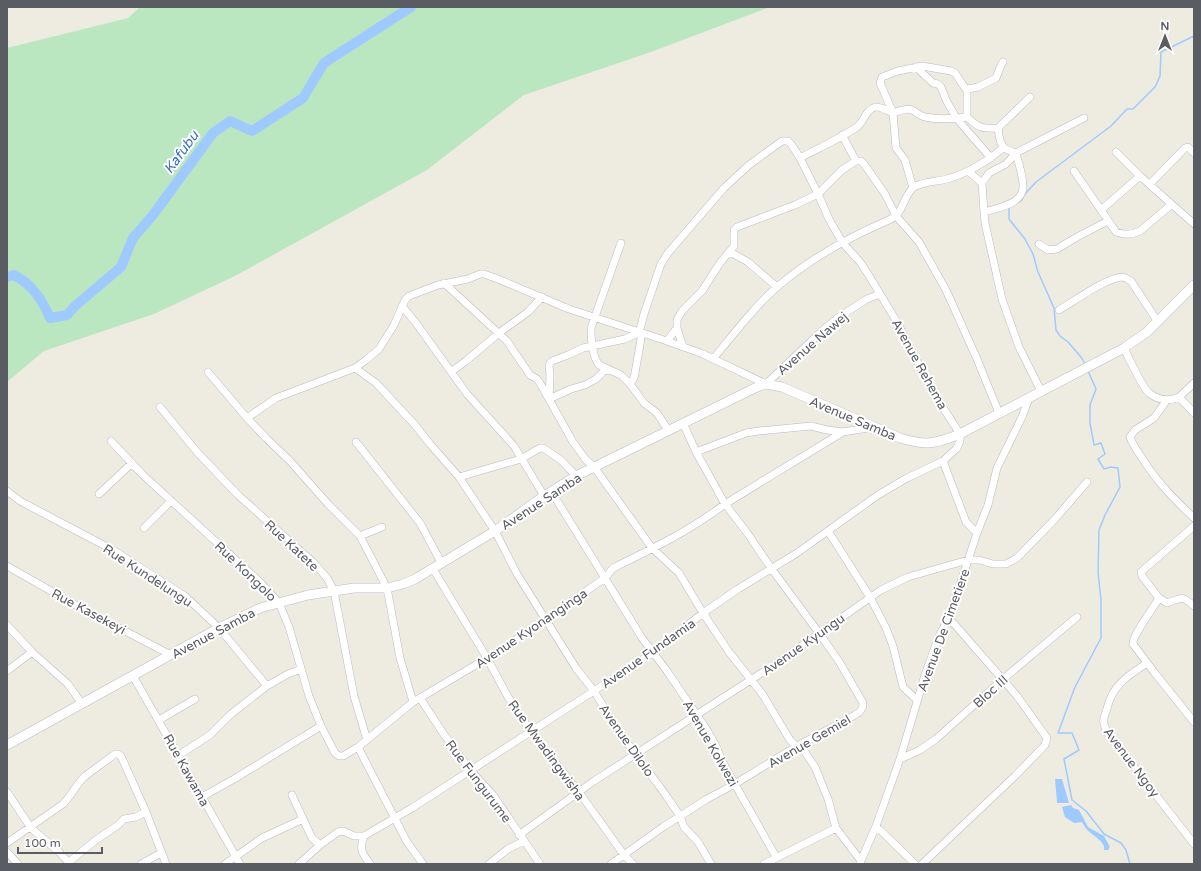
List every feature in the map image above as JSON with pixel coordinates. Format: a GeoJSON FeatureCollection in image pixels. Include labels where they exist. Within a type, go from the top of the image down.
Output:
{"type":"FeatureCollection","features":[{"type":"Feature","properties":{"kind":"street"},"geometry":{"type":"LineString","coordinates":[[967,91],[968,89],[978,87],[996,78],[1003,62]]}},
{"type":"Feature","properties":{"kind":"street"},"geometry":{"type":"LineString","coordinates":[[912,188],[905,160],[896,148],[893,113],[880,83],[882,77],[898,71],[922,66],[955,73],[967,91],[967,117],[974,124],[983,129],[998,128],[1030,97]]}},
{"type":"Feature","properties":{"kind":"street"},"geometry":{"type":"LineString","coordinates":[[916,67],[941,87],[947,102],[957,119],[991,158]]}},
{"type":"Feature","properties":{"kind":"street"},"geometry":{"type":"LineString","coordinates":[[800,158],[858,126],[864,119],[865,115],[875,107],[879,107],[893,113],[905,109],[914,111],[927,118],[957,119],[967,117]]}},
{"type":"Feature","properties":{"kind":"street"},"geometry":{"type":"LineString","coordinates":[[1041,391],[1019,347],[999,287],[985,223],[982,183],[989,173],[1006,164],[1016,153],[1084,118]]}},
{"type":"Feature","properties":{"kind":"street"},"geometry":{"type":"LineString","coordinates":[[998,128],[999,140],[1003,148],[1016,153]]}},
{"type":"Feature","properties":{"kind":"street"},"geometry":{"type":"LineString","coordinates":[[842,135],[856,161]]}},
{"type":"Feature","properties":{"kind":"street","name":"Avenue Rehema"},"geometry":{"type":"LineString","coordinates":[[640,332],[644,314],[664,259],[724,188],[748,166],[782,141],[788,140],[800,158],[829,219],[842,242],[860,262],[880,294],[897,322],[933,392],[960,434]]}},
{"type":"Feature","properties":{"kind":"street"},"geometry":{"type":"LineString","coordinates":[[1150,184],[1185,148],[1188,147],[1194,153]]}},
{"type":"Feature","properties":{"kind":"street"},"geometry":{"type":"LineString","coordinates":[[713,359],[760,304],[777,287],[818,256],[842,242],[896,216],[912,188],[926,182],[947,179],[969,172],[991,158],[1003,148]]}},
{"type":"Feature","properties":{"kind":"street"},"geometry":{"type":"LineString","coordinates":[[1116,152],[1171,205],[1194,224]]}},
{"type":"Feature","properties":{"kind":"street"},"geometry":{"type":"LineString","coordinates":[[984,212],[1007,206],[1022,192],[1023,186],[1016,153]]}},
{"type":"Feature","properties":{"kind":"street"},"geometry":{"type":"LineString","coordinates":[[683,347],[677,328],[677,320],[682,311],[702,291],[720,263],[734,246],[734,230],[737,227],[795,205],[818,194],[842,170],[856,161],[861,161],[885,194],[896,216],[919,242],[946,290],[999,413]]}},
{"type":"Feature","properties":{"kind":"street"},"geometry":{"type":"LineString","coordinates":[[1074,170],[1116,232],[1126,234],[1136,233],[1171,205]]}},
{"type":"Feature","properties":{"kind":"street"},"geometry":{"type":"LineString","coordinates":[[969,172],[982,183]]}},
{"type":"Feature","properties":{"kind":"street"},"geometry":{"type":"LineString","coordinates":[[1101,210],[1140,176]]}},
{"type":"Feature","properties":{"kind":"street"},"geometry":{"type":"LineString","coordinates":[[1039,244],[1048,250],[1057,249],[1108,221]]}},
{"type":"Feature","properties":{"kind":"street"},"geometry":{"type":"LineString","coordinates":[[621,242],[595,317],[592,328],[592,345],[596,361],[599,365],[622,375],[644,403],[657,413],[668,430]]}},
{"type":"Feature","properties":{"kind":"street"},"geometry":{"type":"LineString","coordinates":[[730,252],[748,262],[777,287]]}},
{"type":"Feature","properties":{"kind":"street"},"geometry":{"type":"LineString","coordinates":[[247,418],[276,398],[355,368],[379,348],[394,325],[405,300],[409,296],[444,283],[458,281],[480,274],[484,274],[569,309],[668,341],[713,359],[766,384]]}},
{"type":"Feature","properties":{"kind":"street"},"geometry":{"type":"LineString","coordinates":[[1059,310],[1099,286],[1114,279],[1124,277],[1131,281],[1158,322]]}},
{"type":"Feature","properties":{"kind":"street"},"geometry":{"type":"LineString","coordinates":[[444,283],[507,341],[530,375],[537,379],[541,385],[573,442],[586,460],[594,467],[652,548],[679,573],[729,652],[763,694],[790,740],[803,749],[815,767],[828,799],[836,828],[860,862]]}},
{"type":"Feature","properties":{"kind":"street","name":"Avenue Samba"},"geometry":{"type":"LineString","coordinates":[[7,745],[219,628],[260,608],[308,595],[354,588],[387,588],[415,579],[495,531],[547,494],[576,476],[668,430],[766,384],[782,387],[900,438],[917,443],[942,442],[1094,365],[1124,348],[1147,332],[1194,285]]}},
{"type":"Feature","properties":{"kind":"street","name":"Avenue Nawej"},"geometry":{"type":"LineString","coordinates":[[766,384],[823,330],[839,317],[867,299],[880,294]]}},
{"type":"Feature","properties":{"kind":"street"},"geometry":{"type":"LineString","coordinates":[[452,371],[466,361],[498,333],[528,312],[542,297]]}},
{"type":"Feature","properties":{"kind":"street","name":"Avenue Kolwezi"},"geometry":{"type":"LineString","coordinates":[[402,306],[452,371],[467,394],[514,446],[521,459],[605,578],[642,638],[654,652],[696,716],[707,730],[723,763],[776,857]]}},
{"type":"Feature","properties":{"kind":"street"},"geometry":{"type":"LineString","coordinates":[[668,341],[677,328]]}},
{"type":"Feature","properties":{"kind":"street"},"geometry":{"type":"LineString","coordinates":[[549,399],[550,363],[555,359],[592,345],[625,339],[640,332]]}},
{"type":"Feature","properties":{"kind":"street"},"geometry":{"type":"LineString","coordinates":[[630,384],[635,373],[641,340],[640,332]]}},
{"type":"Feature","properties":{"kind":"street"},"geometry":{"type":"LineString","coordinates":[[1124,348],[1148,392],[1158,398],[1167,400],[1179,398],[1194,383]]}},
{"type":"Feature","properties":{"kind":"street","name":"Avenue Dilolo"},"geometry":{"type":"LineString","coordinates":[[355,368],[376,383],[415,424],[430,444],[459,477],[495,531],[517,574],[576,668],[594,691],[617,729],[680,816],[684,827],[698,842],[711,864]]}},
{"type":"Feature","properties":{"kind":"street"},"geometry":{"type":"LineString","coordinates":[[549,399],[596,379],[604,371],[610,370]]}},
{"type":"Feature","properties":{"kind":"street"},"geometry":{"type":"LineString","coordinates":[[208,372],[267,440],[290,461],[360,536],[387,588],[400,658],[413,702]]}},
{"type":"Feature","properties":{"kind":"street","name":"Avenue De Cimetiere"},"geometry":{"type":"LineString","coordinates":[[860,862],[876,826],[900,759],[917,700],[939,636],[949,618],[976,533],[988,505],[997,468],[1022,417],[1029,398]]}},
{"type":"Feature","properties":{"kind":"street"},"geometry":{"type":"LineString","coordinates":[[1179,398],[1194,413]]}},
{"type":"Feature","properties":{"kind":"street"},"geometry":{"type":"LineString","coordinates":[[1167,400],[1154,418],[1135,430],[1130,437],[1132,444],[1153,475],[1171,496],[1194,518]]}},
{"type":"Feature","properties":{"kind":"street","name":"Rue Katete"},"geometry":{"type":"LineString","coordinates":[[160,408],[197,452],[238,495],[314,563],[327,578],[334,591],[354,696],[367,740]]}},
{"type":"Feature","properties":{"kind":"street","name":"Avenue Gemiel"},"geometry":{"type":"LineString","coordinates":[[611,864],[680,816],[797,746],[855,715],[861,711],[863,707],[863,703],[840,663],[820,633],[771,568],[726,504],[696,452],[683,423]]}},
{"type":"Feature","properties":{"kind":"street"},"geometry":{"type":"LineString","coordinates":[[696,452],[746,433],[759,431],[811,426],[843,432],[874,427]]}},
{"type":"Feature","properties":{"kind":"street","name":"Avenue Kyonanginga"},"geometry":{"type":"LineString","coordinates":[[339,756],[343,756],[358,747],[413,702],[487,658],[605,578],[613,568],[687,531],[726,504],[843,432]]}},
{"type":"Feature","properties":{"kind":"street","name":"Avenue Fundamia"},"geometry":{"type":"LineString","coordinates":[[364,836],[471,771],[654,652],[703,613],[771,568],[797,553],[893,485],[944,461],[957,448],[960,441],[960,434]]}},
{"type":"Feature","properties":{"kind":"street","name":"Rue Kongolo"},"geometry":{"type":"LineString","coordinates":[[111,441],[171,501],[261,583],[279,603],[289,627],[309,696],[321,726],[335,753],[339,756]]}},
{"type":"Feature","properties":{"kind":"street"},"geometry":{"type":"LineString","coordinates":[[356,442],[420,523],[442,564]]}},
{"type":"Feature","properties":{"kind":"street"},"geometry":{"type":"LineString","coordinates":[[459,477],[521,459],[540,448],[543,448],[561,460],[576,476]]}},
{"type":"Feature","properties":{"kind":"street"},"geometry":{"type":"LineString","coordinates":[[944,461],[966,522],[976,533]]}},
{"type":"Feature","properties":{"kind":"street"},"geometry":{"type":"LineString","coordinates":[[99,494],[132,463]]}},
{"type":"Feature","properties":{"kind":"street","name":"Avenue Kyungu"},"geometry":{"type":"LineString","coordinates":[[489,864],[579,792],[782,660],[870,597],[903,578],[968,560],[1006,564],[1016,558],[1055,519],[1087,482]]}},
{"type":"Feature","properties":{"kind":"street","name":"Rue Kundelungu"},"geometry":{"type":"LineString","coordinates":[[7,491],[20,501],[113,550],[185,596],[219,628],[268,686]]}},
{"type":"Feature","properties":{"kind":"street"},"geometry":{"type":"LineString","coordinates":[[144,528],[171,501]]}},
{"type":"Feature","properties":{"kind":"street"},"geometry":{"type":"LineString","coordinates":[[1194,526],[1141,572],[1142,576],[1159,598],[1167,603],[1179,598],[1184,598],[1194,606]]}},
{"type":"Feature","properties":{"kind":"street"},"geometry":{"type":"LineString","coordinates":[[360,536],[382,527]]}},
{"type":"Feature","properties":{"kind":"street"},"geometry":{"type":"LineString","coordinates":[[828,531],[870,597],[886,628],[902,687],[917,700]]}},
{"type":"Feature","properties":{"kind":"street","name":"Rue Kasekeyi"},"geometry":{"type":"LineString","coordinates":[[7,566],[80,608],[171,655]]}},
{"type":"Feature","properties":{"kind":"street","name":"Rue Mwadingwisha"},"geometry":{"type":"LineString","coordinates":[[433,569],[487,658],[508,697],[531,732],[579,792],[624,855],[633,864]]}},
{"type":"Feature","properties":{"kind":"street"},"geometry":{"type":"LineString","coordinates":[[7,574],[14,570]]}},
{"type":"Feature","properties":{"kind":"street"},"geometry":{"type":"LineString","coordinates":[[1159,598],[1132,640],[1133,644],[1194,722]]}},
{"type":"Feature","properties":{"kind":"street","name":"Bloc III"},"geometry":{"type":"LineString","coordinates":[[900,759],[920,750],[936,740],[1002,680],[1077,617]]}},
{"type":"Feature","properties":{"kind":"street"},"geometry":{"type":"LineString","coordinates":[[922,864],[1015,776],[1045,745],[1047,738],[1017,696],[949,618]]}},
{"type":"Feature","properties":{"kind":"street"},"geometry":{"type":"LineString","coordinates":[[7,625],[32,652],[68,684],[82,704]]}},
{"type":"Feature","properties":{"kind":"street"},"geometry":{"type":"LineString","coordinates":[[7,671],[32,652]]}},
{"type":"Feature","properties":{"kind":"street","name":"Avenue Ngoy"},"geometry":{"type":"LineString","coordinates":[[1147,663],[1124,679],[1116,688],[1111,696],[1103,723],[1107,732],[1194,844]]}},
{"type":"Feature","properties":{"kind":"street"},"geometry":{"type":"LineString","coordinates":[[179,755],[210,735],[230,714],[268,686],[301,668]]}},
{"type":"Feature","properties":{"kind":"street","name":"Rue Kawama"},"geometry":{"type":"LineString","coordinates":[[133,676],[240,864]]}},
{"type":"Feature","properties":{"kind":"street","name":"Rue Fungurume"},"geometry":{"type":"LineString","coordinates":[[420,698],[443,733],[471,771],[492,795],[540,864]]}},
{"type":"Feature","properties":{"kind":"street"},"geometry":{"type":"LineString","coordinates":[[159,720],[195,699]]}},
{"type":"Feature","properties":{"kind":"street"},"geometry":{"type":"LineString","coordinates":[[202,797],[321,726]]}},
{"type":"Feature","properties":{"kind":"street"},"geometry":{"type":"LineString","coordinates":[[358,747],[407,842],[423,864]]}},
{"type":"Feature","properties":{"kind":"street"},"geometry":{"type":"LineString","coordinates":[[7,843],[31,828],[63,804],[71,797],[76,787],[84,777],[115,754],[118,754],[121,756],[146,812],[166,864]]}},
{"type":"Feature","properties":{"kind":"street"},"geometry":{"type":"LineString","coordinates":[[7,792],[31,828],[70,863],[102,835],[118,825],[121,820],[127,817],[136,817],[146,812]]}},
{"type":"Feature","properties":{"kind":"street"},"geometry":{"type":"LineString","coordinates":[[292,795],[312,838],[320,845]]}},
{"type":"Feature","properties":{"kind":"street"},"geometry":{"type":"LineString","coordinates":[[225,864],[262,838],[303,819]]}},
{"type":"Feature","properties":{"kind":"street"},"geometry":{"type":"LineString","coordinates":[[876,826],[915,864]]}},
{"type":"Feature","properties":{"kind":"street"},"geometry":{"type":"LineString","coordinates":[[764,864],[836,828]]}},
{"type":"Feature","properties":{"kind":"street"},"geometry":{"type":"LineString","coordinates":[[298,864],[320,845],[338,832],[343,831],[354,836],[364,836],[361,845],[362,851],[370,864]]}},
{"type":"Feature","properties":{"kind":"street"},"geometry":{"type":"LineString","coordinates":[[7,852],[18,864]]}},
{"type":"Feature","properties":{"kind":"street"},"geometry":{"type":"LineString","coordinates":[[141,864],[161,853]]}},
{"type":"Feature","properties":{"kind":"green space"},"geometry":{"type":"Polygon","coordinates":[[[140,7],[770,7],[651,52],[524,95],[427,170],[235,276],[154,314],[44,351],[7,382],[7,48],[128,18],[140,7]]]}},
{"type":"Feature","properties":{"kind":"water"},"geometry":{"type":"Polygon","coordinates":[[[1055,779],[1062,779],[1069,803],[1057,803],[1055,779]]]}},
{"type":"Feature","properties":{"kind":"water"},"geometry":{"type":"Polygon","coordinates":[[[1071,805],[1073,808],[1079,810],[1088,827],[1104,836],[1110,847],[1108,850],[1104,850],[1102,842],[1087,830],[1082,822],[1074,823],[1065,817],[1062,807],[1071,805]]]}},
{"type":"Feature","properties":{"kind":"waterway","name":"Kafubu"},"geometry":{"type":"LineString","coordinates":[[7,277],[14,275],[27,283],[44,305],[50,318],[67,315],[75,306],[121,267],[133,238],[153,215],[213,133],[230,121],[252,131],[303,98],[324,63],[411,7]]}},
{"type":"Feature","properties":{"kind":"waterway"},"geometry":{"type":"LineString","coordinates":[[1021,201],[1036,182],[1111,126],[1127,109],[1133,109],[1155,87],[1160,76],[1161,52],[1194,36]]}},
{"type":"Feature","properties":{"kind":"waterway"},"geometry":{"type":"LineString","coordinates":[[1009,207],[1009,219],[1025,239],[1033,254],[1038,272],[1054,308],[1056,330],[1081,357],[1085,364]]}},
{"type":"Feature","properties":{"kind":"waterway"},"geometry":{"type":"LineString","coordinates":[[1088,371],[1096,389],[1090,405],[1090,423],[1094,445],[1101,443],[1105,454],[1098,459],[1104,469],[1111,467],[1118,468],[1120,487],[1099,530],[1098,572],[1101,600],[1101,638],[1075,687],[1058,733],[1072,733],[1079,750],[1064,759],[1072,800],[1086,811],[1104,834],[1121,843],[1126,850],[1130,864]]}}]}
